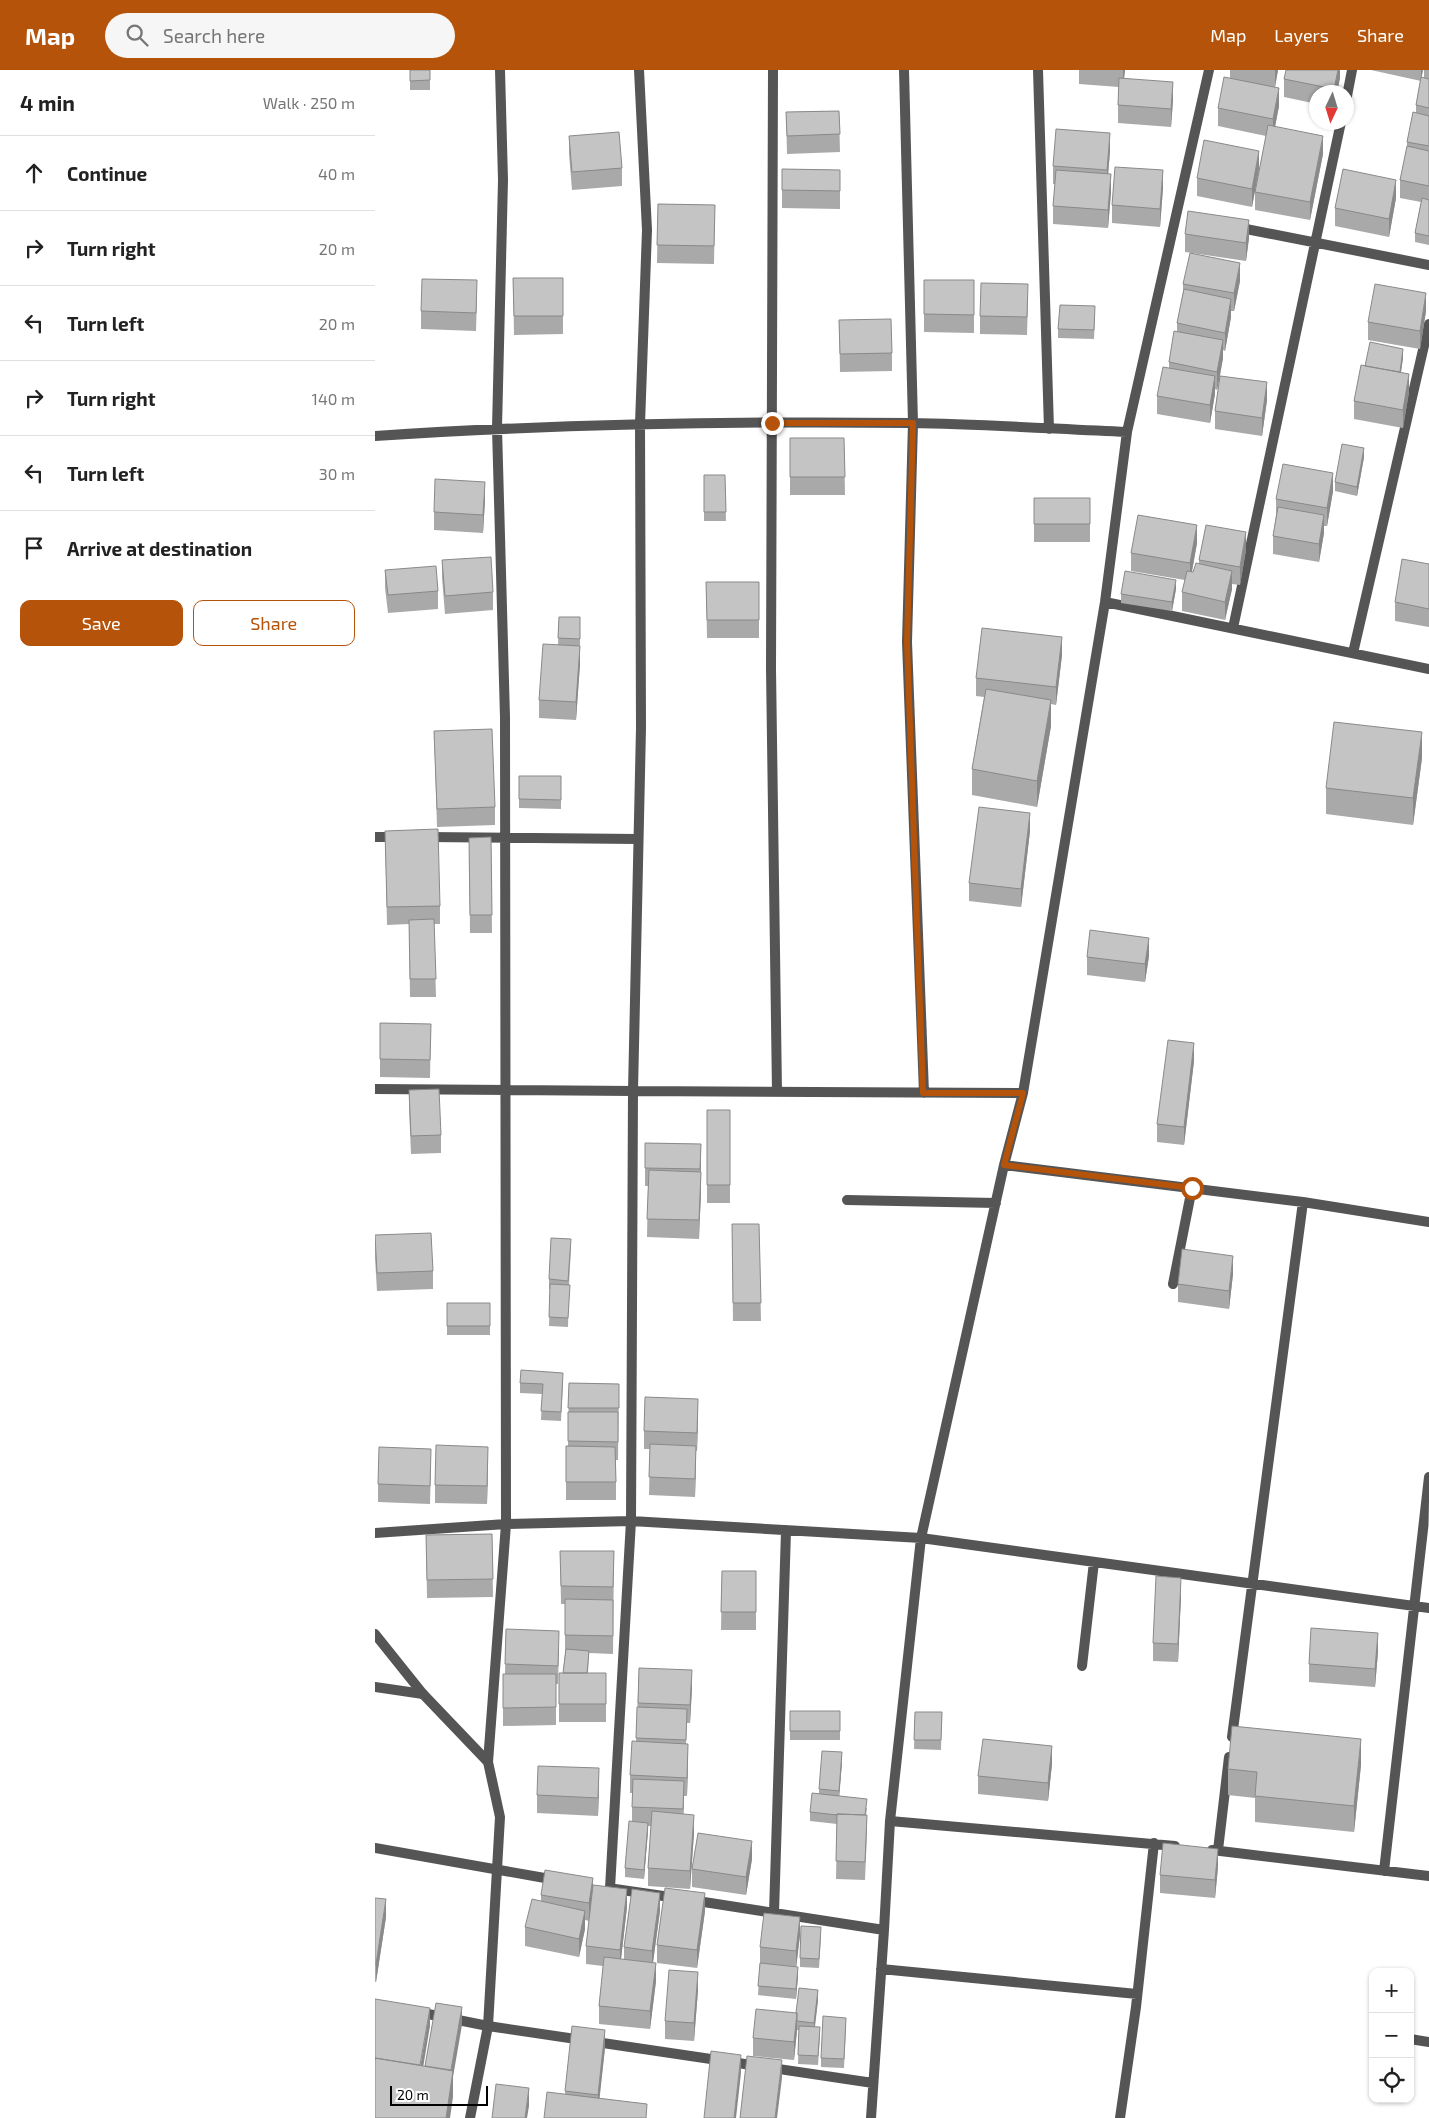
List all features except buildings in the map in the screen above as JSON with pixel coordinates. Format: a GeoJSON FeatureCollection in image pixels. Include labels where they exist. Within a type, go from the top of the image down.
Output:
{"type":"FeatureCollection","features":[{"type":"Feature","properties":{"kind":"street"},"geometry":{"type":"LineString","coordinates":[[470,2118],[488,2026],[498,1871],[501,1817],[488,1762],[506,1524],[507,1092],[505,717],[497,428],[503,180],[500,70]]}},
{"type":"Feature","properties":{"kind":"street"},"geometry":{"type":"LineString","coordinates":[[639,70],[647,230],[641,424],[639,839],[633,1091],[631,1522],[606,1888],[884,1930]]}},
{"type":"Feature","properties":{"kind":"street"},"geometry":{"type":"LineString","coordinates":[[773,70],[771,669],[777,1092]]}},
{"type":"Feature","properties":{"kind":"street"},"geometry":{"type":"LineString","coordinates":[[905,70],[913,423],[907,642],[923,1093]]}},
{"type":"Feature","properties":{"kind":"street"},"geometry":{"type":"LineString","coordinates":[[1038,70],[1049,429]]}},
{"type":"Feature","properties":{"kind":"street"},"geometry":{"type":"LineString","coordinates":[[871,2118],[890,1821],[921,1538],[1004,1165],[1023,1093],[1105,602],[1127,432],[1181,216],[1209,70]]}},
{"type":"Feature","properties":{"kind":"street"},"geometry":{"type":"LineString","coordinates":[[1349,85],[1352,70]]}},
{"type":"Feature","properties":{"kind":"street"},"geometry":{"type":"LineString","coordinates":[[1233,628],[1339,130]]}},
{"type":"Feature","properties":{"kind":"street"},"geometry":{"type":"LineString","coordinates":[[1223,225],[1429,266]]}},
{"type":"Feature","properties":{"kind":"street"},"geometry":{"type":"LineString","coordinates":[[1353,653],[1429,324]]}},
{"type":"Feature","properties":{"kind":"street"},"geometry":{"type":"LineString","coordinates":[[375,436],[497,428],[772,423],[913,423],[1127,432]]}},
{"type":"Feature","properties":{"kind":"street"},"geometry":{"type":"LineString","coordinates":[[1105,602],[1429,669]]}},
{"type":"Feature","properties":{"kind":"street"},"geometry":{"type":"LineString","coordinates":[[375,837],[639,839]]}},
{"type":"Feature","properties":{"kind":"street"},"geometry":{"type":"LineString","coordinates":[[375,1089],[507,1092],[1023,1093]]}},
{"type":"Feature","properties":{"kind":"street"},"geometry":{"type":"LineString","coordinates":[[1004,1165],[1303,1202],[1429,1222]]}},
{"type":"Feature","properties":{"kind":"street"},"geometry":{"type":"LineString","coordinates":[[1173,1284],[1192,1188]]}},
{"type":"Feature","properties":{"kind":"street"},"geometry":{"type":"LineString","coordinates":[[847,1200],[996,1203]]}},
{"type":"Feature","properties":{"kind":"street"},"geometry":{"type":"LineString","coordinates":[[1217,1850],[1303,1202]]}},
{"type":"Feature","properties":{"kind":"street"},"geometry":{"type":"LineString","coordinates":[[1384,1871],[1429,1477]]}},
{"type":"Feature","properties":{"kind":"street"},"geometry":{"type":"LineString","coordinates":[[375,1533],[506,1524],[631,1522],[921,1538],[1429,1608]]}},
{"type":"Feature","properties":{"kind":"street"},"geometry":{"type":"LineString","coordinates":[[774,1913],[786,1531]]}},
{"type":"Feature","properties":{"kind":"street"},"geometry":{"type":"LineString","coordinates":[[1082,1666],[1094,1562]]}},
{"type":"Feature","properties":{"kind":"street"},"geometry":{"type":"LineString","coordinates":[[375,1634],[423,1694],[488,1762]]}},
{"type":"Feature","properties":{"kind":"street"},"geometry":{"type":"LineString","coordinates":[[375,1687],[423,1694]]}},
{"type":"Feature","properties":{"kind":"street"},"geometry":{"type":"LineString","coordinates":[[890,1821],[1217,1850],[1429,1876]]}},
{"type":"Feature","properties":{"kind":"street"},"geometry":{"type":"LineString","coordinates":[[1120,2118],[1137,1994],[1154,1844]]}},
{"type":"Feature","properties":{"kind":"street"},"geometry":{"type":"LineString","coordinates":[[375,1848],[498,1871],[564,1881]]}},
{"type":"Feature","properties":{"kind":"street"},"geometry":{"type":"LineString","coordinates":[[881,1969],[1137,1994]]}},
{"type":"Feature","properties":{"kind":"street"},"geometry":{"type":"LineString","coordinates":[[403,2009],[488,2026],[873,2083]]}},
{"type":"Feature","properties":{"kind":"street"},"geometry":{"type":"LineString","coordinates":[[1414,2040],[1429,2042]]}},
{"type":"Feature","properties":{"kind":"route"},"geometry":{"type":"LineString","coordinates":[[772,423],[913,423],[907,642],[923,1093],[1023,1093],[1004,1165],[1192,1188]]}}]}
